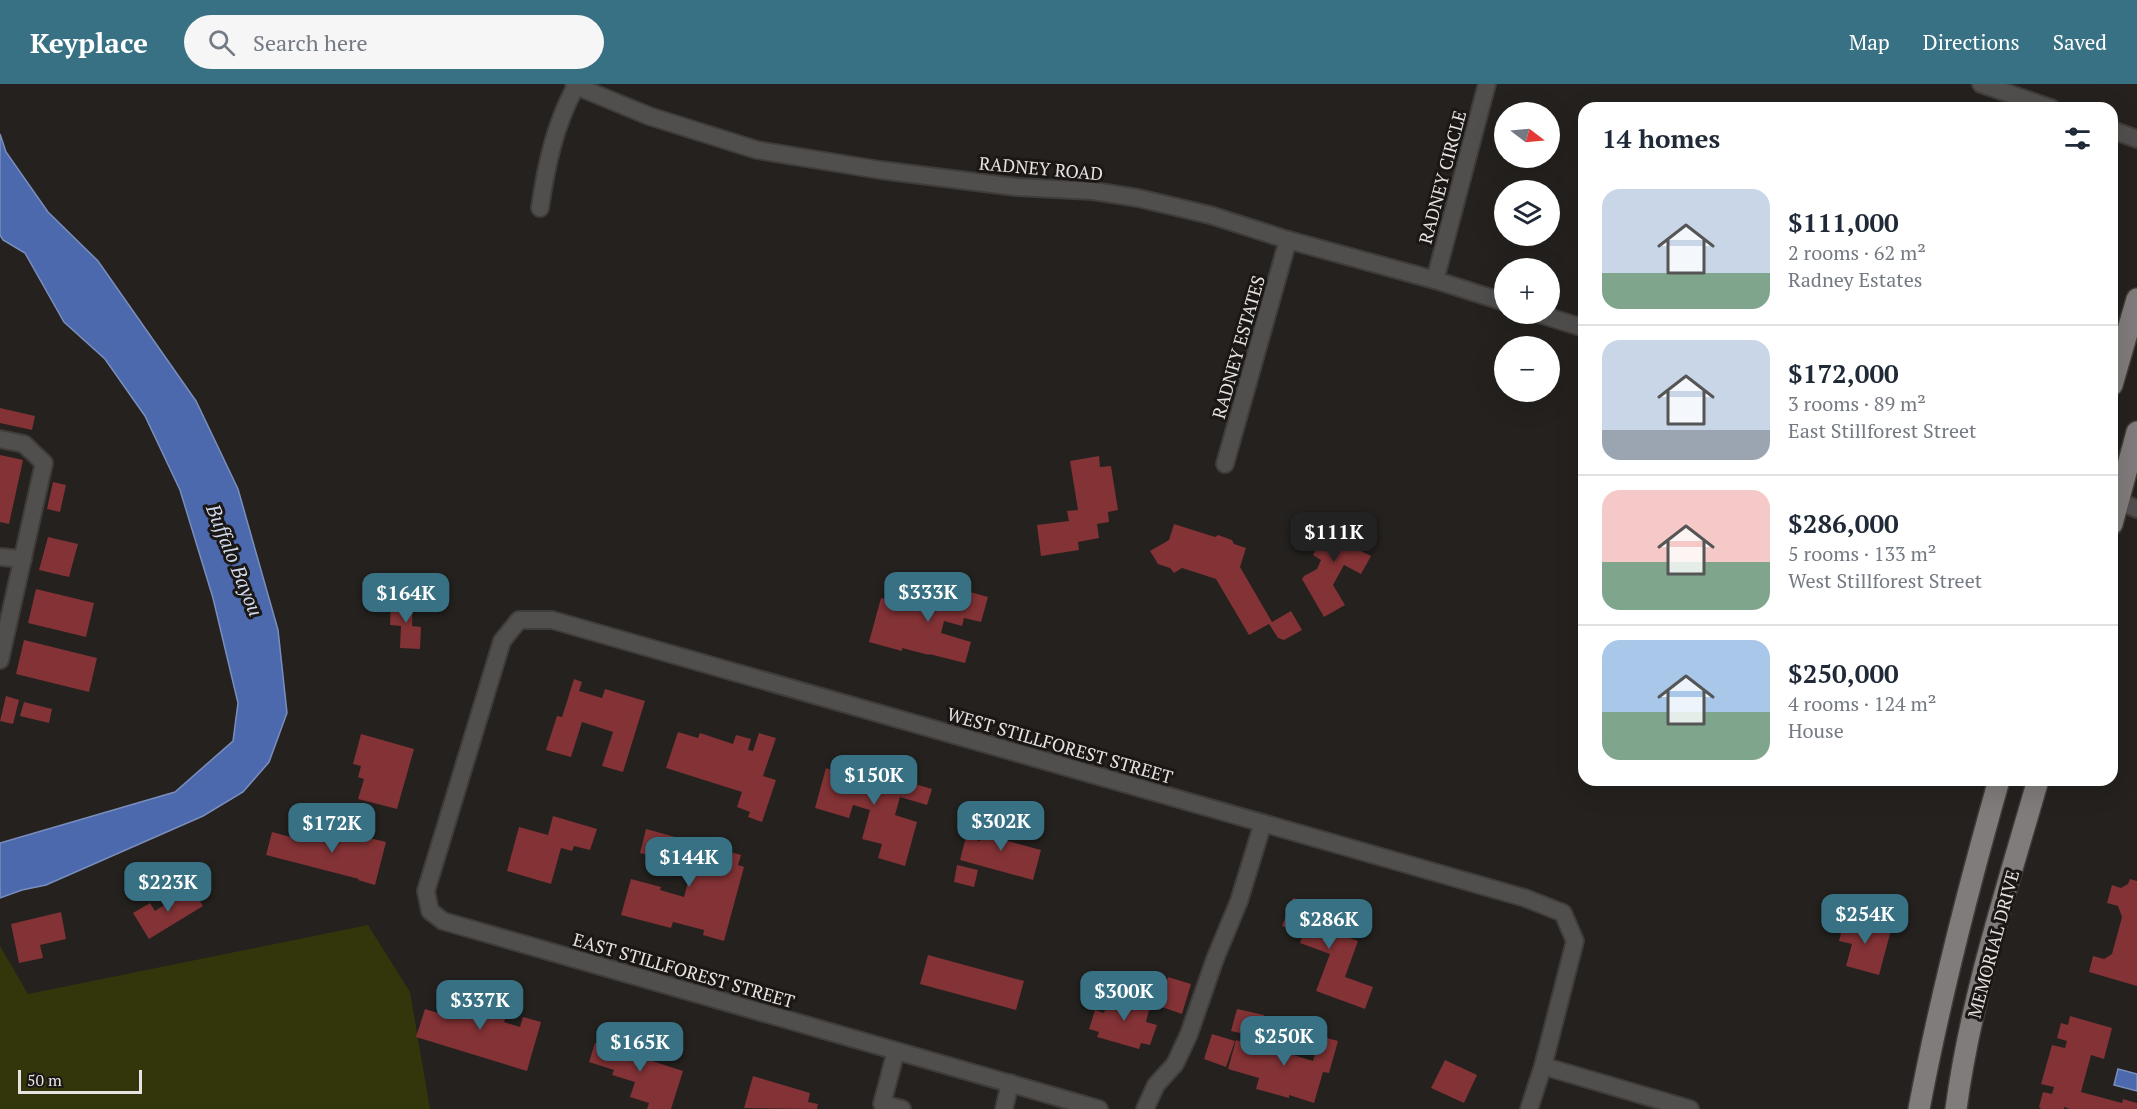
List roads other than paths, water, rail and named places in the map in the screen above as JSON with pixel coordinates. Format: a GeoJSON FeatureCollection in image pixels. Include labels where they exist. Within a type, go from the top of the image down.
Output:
{"type":"FeatureCollection","features":[{"type":"Feature","properties":{"kind":"main road"},"geometry":{"type":"LineString","coordinates":[[2118,364],[2137,298]]}},
{"type":"Feature","properties":{"kind":"main road"},"geometry":{"type":"LineString","coordinates":[[2123,502],[2137,432]]}},
{"type":"Feature","properties":{"kind":"main road","name":"MEMORIAL DRIVE"},"geometry":{"type":"LineString","coordinates":[[1919,1109],[1937,1018],[1997,786]]}},
{"type":"Feature","properties":{"kind":"main road","name":"MEMORIAL DRIVE"},"geometry":{"type":"LineString","coordinates":[[1956,1109],[1962,1060],[1994,933],[2036,786]]}},
{"type":"Feature","properties":{"kind":"street","name":"RADNEY CIRCLE"},"geometry":{"type":"LineString","coordinates":[[1435,280],[1487,84]]}},
{"type":"Feature","properties":{"kind":"street"},"geometry":{"type":"LineString","coordinates":[[1981,84],[2034,102]]}},
{"type":"Feature","properties":{"kind":"street","name":"RADNEY ROAD"},"geometry":{"type":"LineString","coordinates":[[575,85],[649,116],[757,150],[880,170],[1016,187],[1094,191],[1138,198],[1210,215],[1288,240],[1435,280],[1494,299]]}},
{"type":"Feature","properties":{"kind":"street"},"geometry":{"type":"LineString","coordinates":[[540,208],[545,173],[575,85]]}},
{"type":"Feature","properties":{"kind":"street"},"geometry":{"type":"LineString","coordinates":[[2118,132],[2137,139]]}},
{"type":"Feature","properties":{"kind":"street","name":"RADNEY ESTATES"},"geometry":{"type":"LineString","coordinates":[[1225,464],[1288,240]]}},
{"type":"Feature","properties":{"kind":"street"},"geometry":{"type":"LineString","coordinates":[[1560,321],[1578,326]]}},
{"type":"Feature","properties":{"kind":"street"},"geometry":{"type":"LineString","coordinates":[[0,439],[24,444],[44,463],[2,641],[0,660]]}},
{"type":"Feature","properties":{"kind":"street"},"geometry":{"type":"LineString","coordinates":[[0,557],[23,559]]}},
{"type":"Feature","properties":{"kind":"street","name":"WEST STILLFOREST STREET"},"geometry":{"type":"LineString","coordinates":[[470,743],[502,641],[519,620],[552,620],[1525,898],[1563,913],[1575,941],[1543,1066]]}},
{"type":"Feature","properties":{"kind":"street","name":"EAST STILLFOREST STREET"},"geometry":{"type":"LineString","coordinates":[[470,743],[426,891],[430,911],[443,921],[1099,1109]]}},
{"type":"Feature","properties":{"kind":"street"},"geometry":{"type":"LineString","coordinates":[[1145,1109],[1156,1085],[1175,1064],[1189,1034],[1215,959],[1239,901],[1263,823]]}},
{"type":"Feature","properties":{"kind":"street"},"geometry":{"type":"LineString","coordinates":[[896,1051],[882,1104],[902,1109]]}},
{"type":"Feature","properties":{"kind":"street"},"geometry":{"type":"LineString","coordinates":[[1529,1109],[1543,1066],[1690,1109]]}},
{"type":"Feature","properties":{"kind":"street"},"geometry":{"type":"LineString","coordinates":[[1004,1109],[1010,1083]]}},
{"type":"Feature","properties":{"kind":"water","name":"Buffalo Bayou"},"geometry":{"type":"Polygon","coordinates":[[[0,134],[6,152],[48,212],[98,261],[196,401],[238,489],[278,630],[287,713],[269,762],[243,792],[203,816],[46,885],[0,898],[0,843],[175,792],[233,741],[238,703],[213,598],[180,490],[145,416],[105,359],[64,322],[25,253],[3,240],[0,235],[0,134]]]}},
{"type":"Feature","properties":{"kind":"water"},"geometry":{"type":"Polygon","coordinates":[[[2118,1069],[2137,1074],[2137,1091],[2114,1085],[2118,1069]]]}}]}
